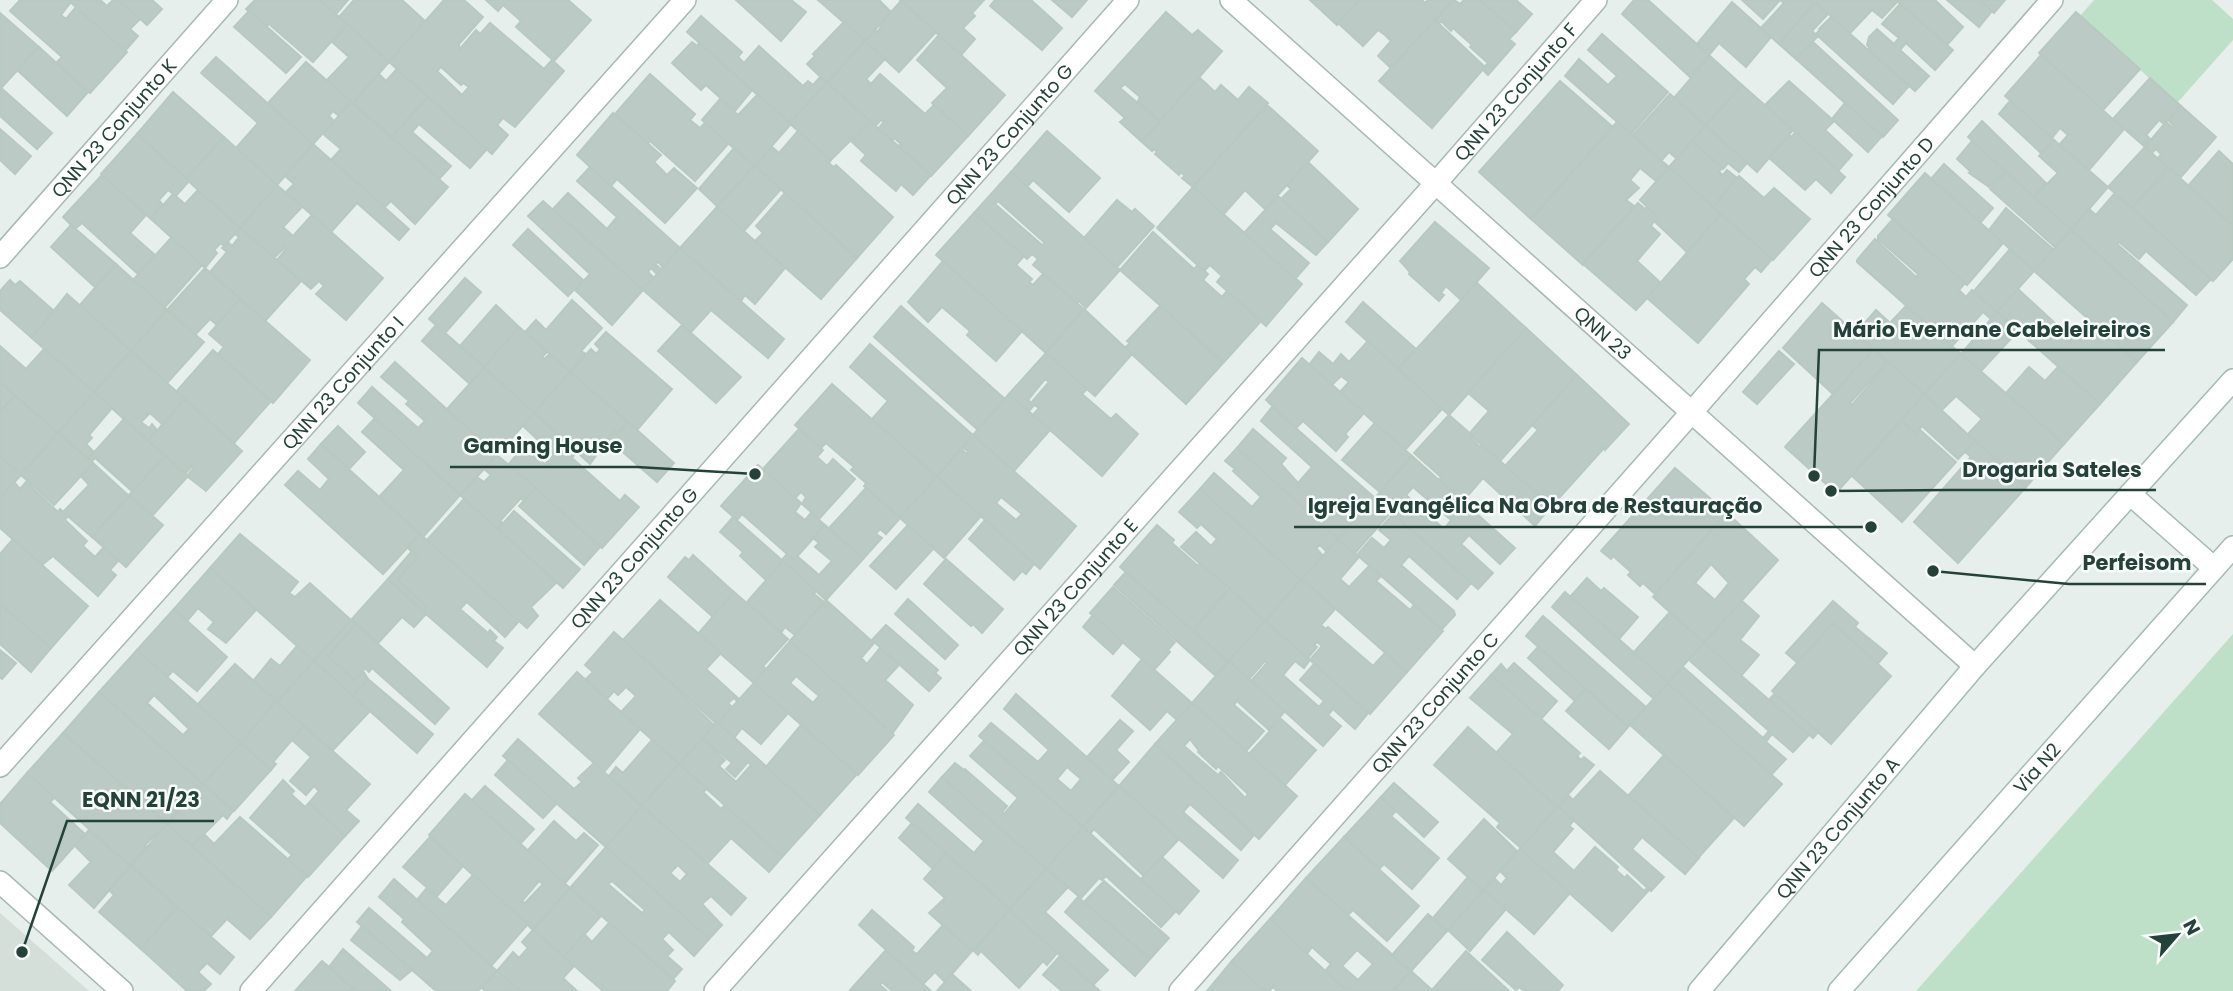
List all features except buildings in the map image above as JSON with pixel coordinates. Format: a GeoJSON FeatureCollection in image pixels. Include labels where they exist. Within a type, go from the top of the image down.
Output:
{"type":"FeatureCollection","features":[{"type":"Feature","properties":{"kind":"street","name":"QNN 23 Conjunto K"},"geometry":{"type":"LineString","coordinates":[[0,257],[227,0]]}},
{"type":"Feature","properties":{"kind":"street","name":"QNN 23 Conjunto I"},"geometry":{"type":"LineString","coordinates":[[0,766],[685,0]]}},
{"type":"Feature","properties":{"kind":"street","name":"QNN 23 Conjunto G"},"geometry":{"type":"LineString","coordinates":[[251,991],[1128,0]]}},
{"type":"Feature","properties":{"kind":"street","name":"QNN 23"},"geometry":{"type":"LineString","coordinates":[[1230,0],[1975,666]]}},
{"type":"Feature","properties":{"kind":"street","name":"QNN 23 Conjunto F"},"geometry":{"type":"LineString","coordinates":[[1436,183],[1596,0]]}},
{"type":"Feature","properties":{"kind":"street","name":"QNN 23 Conjunto D"},"geometry":{"type":"LineString","coordinates":[[1691,413],[2052,0]]}},
{"type":"Feature","properties":{"kind":"street","name":"QNN 23 Conjunto E"},"geometry":{"type":"LineString","coordinates":[[715,991],[1436,183]]}},
{"type":"Feature","properties":{"kind":"street","name":"QNN 23 Conjunto A"},"geometry":{"type":"LineString","coordinates":[[1699,991],[1975,666],[2233,380]]}},
{"type":"Feature","properties":{"kind":"street","name":"QNN 23 Conjunto C"},"geometry":{"type":"LineString","coordinates":[[1180,991],[1691,413]]}},
{"type":"Feature","properties":{"kind":"street"},"geometry":{"type":"LineString","coordinates":[[2130,494],[2214,568]]}},
{"type":"Feature","properties":{"kind":"street","name":"Via N2"},"geometry":{"type":"LineString","coordinates":[[1839,991],[2233,547]]}},
{"type":"Feature","properties":{"kind":"street"},"geometry":{"type":"LineString","coordinates":[[0,882],[122,991]]}},
{"type":"Feature","properties":{"kind":"shaded area"},"geometry":{"type":"Polygon","coordinates":[[[0,913],[89,991],[0,991],[0,913]]]}},
{"type":"Feature","properties":{"kind":"green space"},"geometry":{"type":"Polygon","coordinates":[[[2094,0],[2212,0],[2233,19],[2233,40],[2177,103],[2080,16],[2094,0]]]}},
{"type":"Feature","properties":{"kind":"green space"},"geometry":{"type":"Polygon","coordinates":[[[2233,634],[2233,991],[1916,991],[2233,634]]]}},
{"type":"Feature","properties":{"kind":"place","name":"Gaming House"},"geometry":{"type":"Point","coordinates":[755,474]}},
{"type":"Feature","properties":{"kind":"place","name":"Mário Evernane Cabeleireiros"},"geometry":{"type":"Point","coordinates":[1814,476]}},
{"type":"Feature","properties":{"kind":"place","name":"Drogaria Sateles"},"geometry":{"type":"Point","coordinates":[1831,491]}},
{"type":"Feature","properties":{"kind":"place","name":"Igreja Evangélica Na Obra de Restauração"},"geometry":{"type":"Point","coordinates":[1871,527]}},
{"type":"Feature","properties":{"kind":"place","name":"Perfeisom"},"geometry":{"type":"Point","coordinates":[1933,571]}},
{"type":"Feature","properties":{"kind":"place","name":"EQNN 21/23"},"geometry":{"type":"Point","coordinates":[22,952]}}]}
